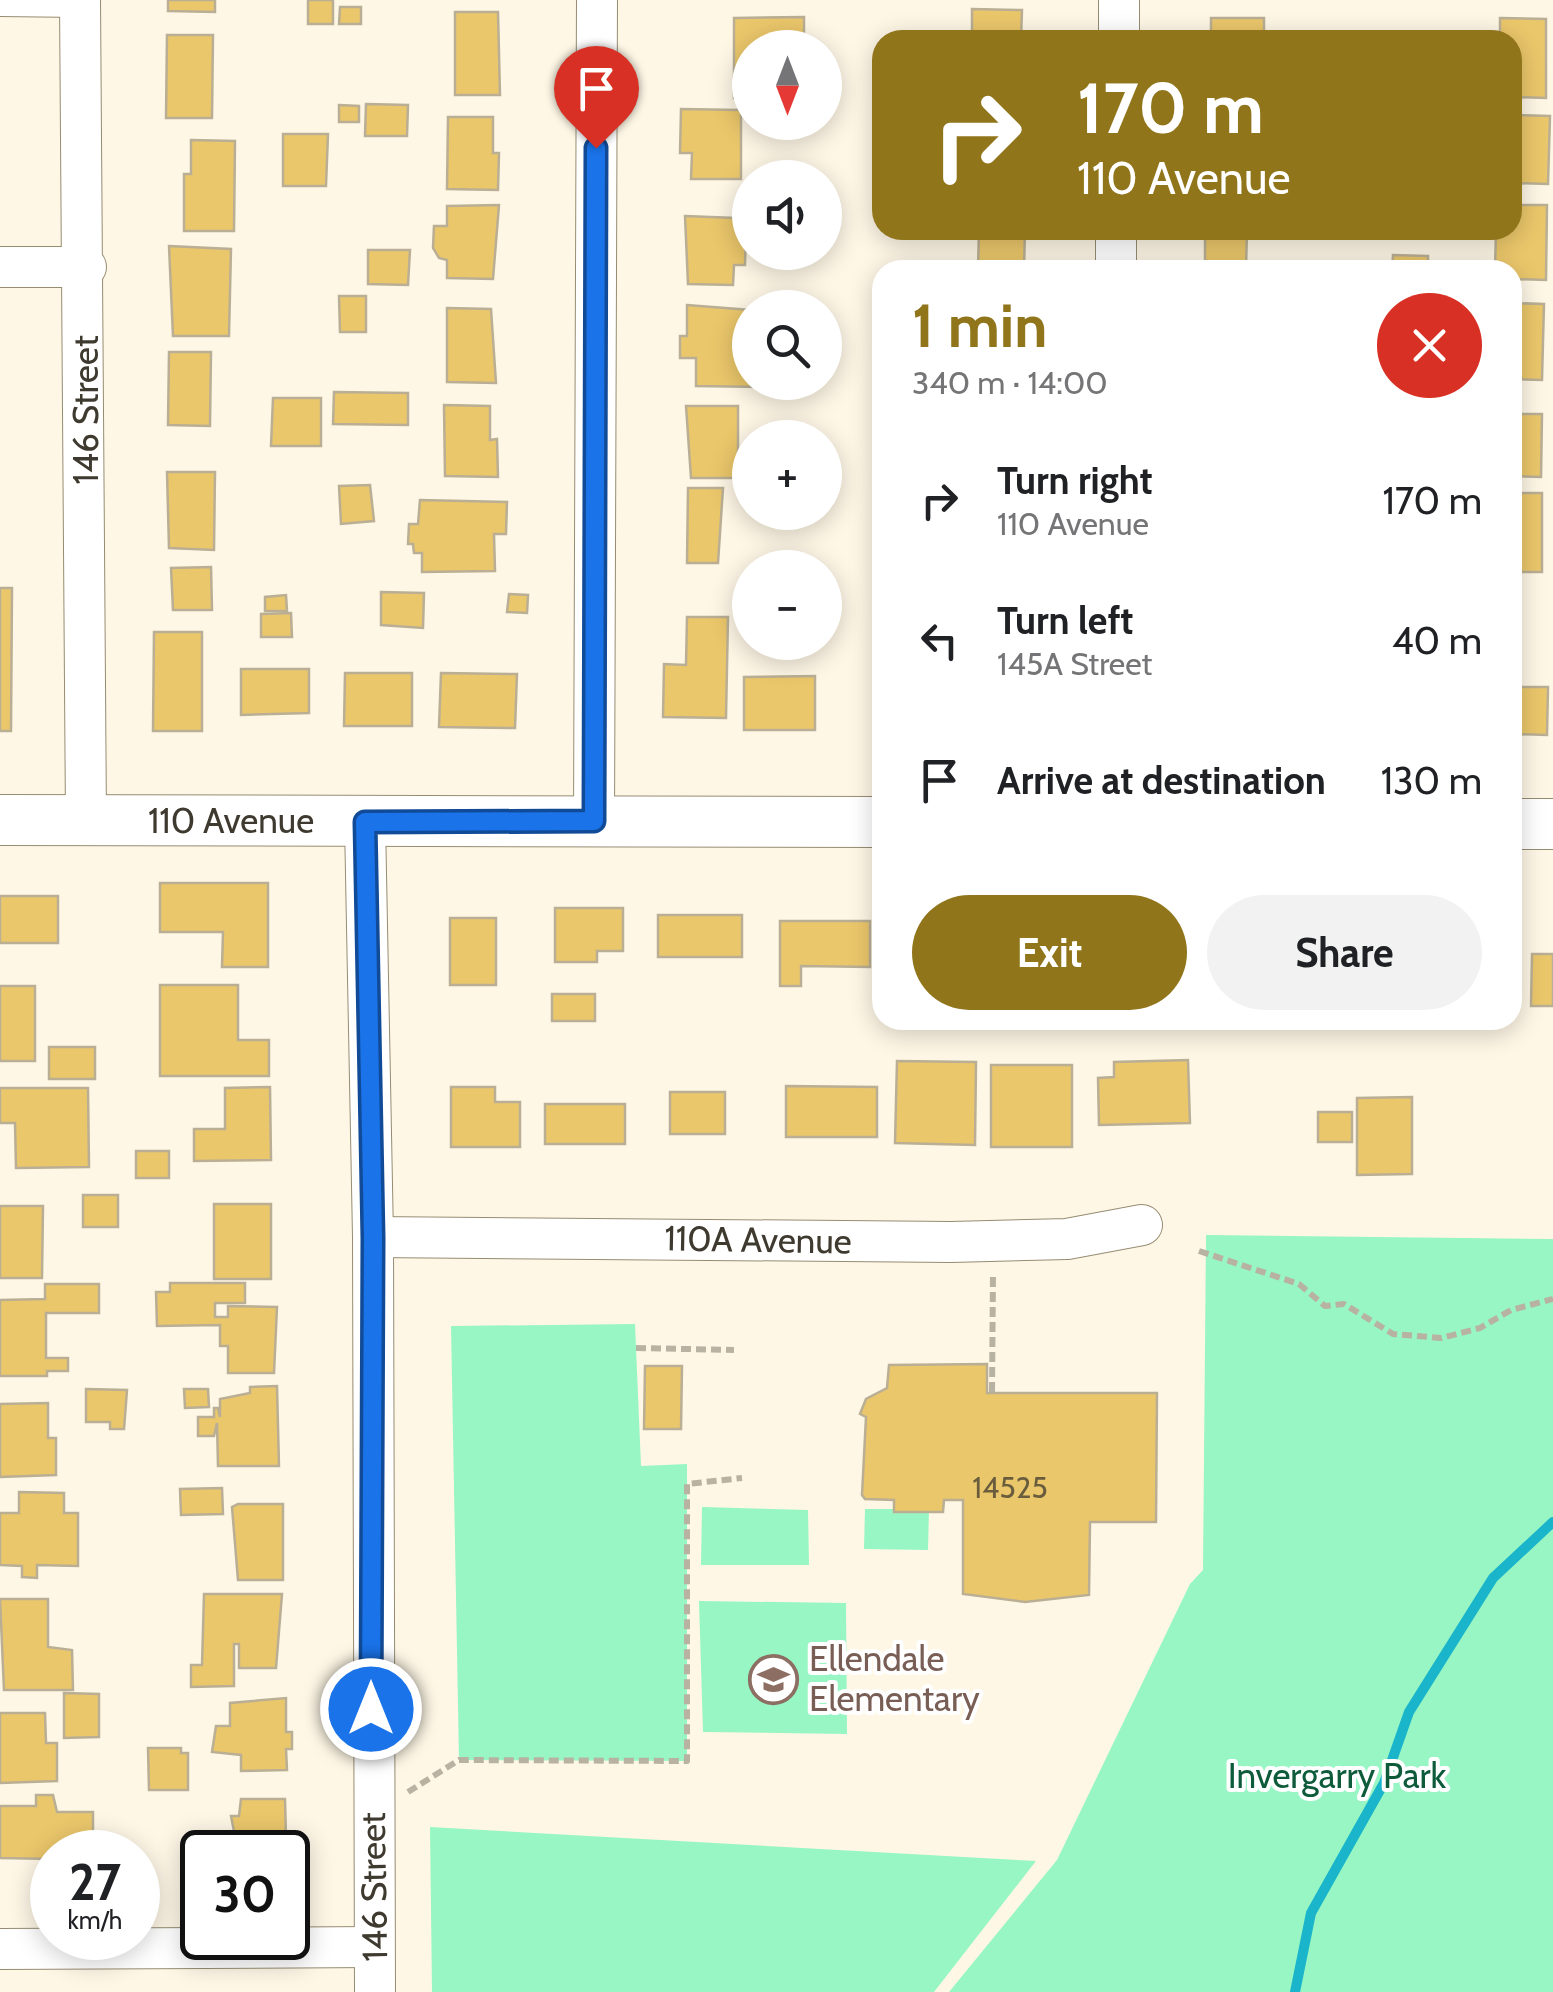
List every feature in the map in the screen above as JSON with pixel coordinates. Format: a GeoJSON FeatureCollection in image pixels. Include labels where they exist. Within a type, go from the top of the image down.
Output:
{"type":"FeatureCollection","features":[{"type":"Feature","properties":{"kind":"street"},"geometry":{"type":"LineString","coordinates":[[594,821],[598,0]]}},
{"type":"Feature","properties":{"kind":"street"},"geometry":{"type":"LineString","coordinates":[[1118,30],[1119,0]]}},
{"type":"Feature","properties":{"kind":"street","name":"146 Street"},"geometry":{"type":"LineString","coordinates":[[80,3],[86,268],[86,821]]}},
{"type":"Feature","properties":{"kind":"street"},"geometry":{"type":"LineString","coordinates":[[0,267],[86,268]]}},
{"type":"Feature","properties":{"kind":"street","name":"110 Avenue"},"geometry":{"type":"LineString","coordinates":[[0,820],[872,822]]}},
{"type":"Feature","properties":{"kind":"street","name":"146 Street"},"geometry":{"type":"LineString","coordinates":[[365,822],[373,1238],[375,1992]]}},
{"type":"Feature","properties":{"kind":"street"},"geometry":{"type":"LineString","coordinates":[[1522,824],[1553,824]]}},
{"type":"Feature","properties":{"kind":"street","name":"110A Avenue"},"geometry":{"type":"LineString","coordinates":[[373,1238],[951,1242],[1067,1239],[1142,1225]]}},
{"type":"Feature","properties":{"kind":"street"},"geometry":{"type":"LineString","coordinates":[[0,1948],[374,1947]]}},
{"type":"Feature","properties":{"kind":"lane"},"geometry":{"type":"LineString","coordinates":[[0,6],[80,3]]}},
{"type":"Feature","properties":{"kind":"path"},"geometry":{"type":"LineString","coordinates":[[1198,1251],[1299,1284],[1325,1306],[1344,1304],[1404,1336],[1462,1334],[1512,1310],[1553,1299]]}},
{"type":"Feature","properties":{"kind":"path"},"geometry":{"type":"LineString","coordinates":[[992,1392],[994,1272]]}},
{"type":"Feature","properties":{"kind":"path"},"geometry":{"type":"LineString","coordinates":[[636,1348],[734,1350]]}},
{"type":"Feature","properties":{"kind":"path"},"geometry":{"type":"LineString","coordinates":[[407,1793],[459,1760],[687,1761],[687,1484],[742,1478]]}},
{"type":"Feature","properties":{"kind":"green space","name":"Invergarry Park"},"geometry":{"type":"Polygon","coordinates":[[[1206,1235],[1553,1239],[1553,1992],[949,1992],[1057,1860],[1190,1584],[1203,1570],[1206,1235]]]}},
{"type":"Feature","properties":{"kind":"green space"},"geometry":{"type":"Polygon","coordinates":[[[635,1324],[641,1466],[687,1464],[687,1761],[459,1760],[451,1326],[635,1324]]]}},
{"type":"Feature","properties":{"kind":"green space"},"geometry":{"type":"Polygon","coordinates":[[[702,1507],[808,1510],[809,1565],[701,1565],[702,1507]]]}},
{"type":"Feature","properties":{"kind":"green space"},"geometry":{"type":"Polygon","coordinates":[[[865,1509],[929,1509],[928,1550],[864,1549],[865,1509]]]}},
{"type":"Feature","properties":{"kind":"green space"},"geometry":{"type":"Polygon","coordinates":[[[699,1601],[846,1603],[847,1734],[703,1732],[699,1601]]]}},
{"type":"Feature","properties":{"kind":"green space"},"geometry":{"type":"Polygon","coordinates":[[[430,1827],[1036,1861],[934,1992],[432,1992],[430,1827]]]}},
{"type":"Feature","properties":{"kind":"building"},"geometry":{"type":"Polygon","coordinates":[[[168,0],[215,0],[215,12],[168,11],[168,0]]]}},
{"type":"Feature","properties":{"kind":"building"},"geometry":{"type":"Polygon","coordinates":[[[308,0],[333,0],[333,24],[308,24],[308,0]]]}},
{"type":"Feature","properties":{"kind":"building"},"geometry":{"type":"Polygon","coordinates":[[[340,7],[361,7],[361,24],[339,24],[340,7]]]}},
{"type":"Feature","properties":{"kind":"building"},"geometry":{"type":"Polygon","coordinates":[[[972,9],[1022,10],[1021,30],[972,30],[972,9]]]}},
{"type":"Feature","properties":{"kind":"building"},"geometry":{"type":"Polygon","coordinates":[[[455,12],[498,12],[500,95],[455,95],[455,12]]]}},
{"type":"Feature","properties":{"kind":"building"},"geometry":{"type":"Polygon","coordinates":[[[804,17],[804,30],[734,30],[734,18],[804,17]]]}},
{"type":"Feature","properties":{"kind":"building"},"geometry":{"type":"Polygon","coordinates":[[[1211,18],[1264,18],[1264,30],[1211,30],[1211,18]]]}},
{"type":"Feature","properties":{"kind":"building"},"geometry":{"type":"Polygon","coordinates":[[[1500,18],[1546,19],[1546,98],[1522,97],[1522,30],[1500,30],[1500,18]]]}},
{"type":"Feature","properties":{"kind":"building"},"geometry":{"type":"Polygon","coordinates":[[[167,35],[213,35],[212,118],[166,118],[167,35]]]}},
{"type":"Feature","properties":{"kind":"building"},"geometry":{"type":"Polygon","coordinates":[[[366,104],[408,105],[407,136],[365,136],[366,104]]]}},
{"type":"Feature","properties":{"kind":"building"},"geometry":{"type":"Polygon","coordinates":[[[339,105],[359,106],[359,122],[339,122],[339,105]]]}},
{"type":"Feature","properties":{"kind":"building"},"geometry":{"type":"Polygon","coordinates":[[[681,109],[732,110],[732,140],[741,140],[741,160],[732,160],[732,179],[691,179],[692,153],[680,153],[681,109]]]}},
{"type":"Feature","properties":{"kind":"building"},"geometry":{"type":"Polygon","coordinates":[[[1522,115],[1550,116],[1548,184],[1522,183],[1522,115]]]}},
{"type":"Feature","properties":{"kind":"building"},"geometry":{"type":"Polygon","coordinates":[[[448,117],[493,117],[493,153],[499,153],[498,190],[447,189],[448,117]]]}},
{"type":"Feature","properties":{"kind":"building"},"geometry":{"type":"Polygon","coordinates":[[[283,134],[328,134],[326,186],[283,186],[283,134]]]}},
{"type":"Feature","properties":{"kind":"building"},"geometry":{"type":"Polygon","coordinates":[[[191,140],[235,141],[234,231],[184,231],[184,174],[191,174],[191,140]]]}},
{"type":"Feature","properties":{"kind":"building"},"geometry":{"type":"Polygon","coordinates":[[[499,205],[493,279],[447,278],[447,260],[439,258],[433,248],[434,226],[447,226],[447,206],[499,205]]]}},
{"type":"Feature","properties":{"kind":"building"},"geometry":{"type":"Polygon","coordinates":[[[1522,205],[1547,205],[1546,280],[1522,279],[1522,260],[1495,260],[1496,240],[1522,240],[1522,205]]]}},
{"type":"Feature","properties":{"kind":"building"},"geometry":{"type":"Polygon","coordinates":[[[685,216],[732,218],[733,285],[688,284],[685,216]]]}},
{"type":"Feature","properties":{"kind":"building"},"geometry":{"type":"Polygon","coordinates":[[[979,240],[1025,240],[1024,260],[978,260],[979,240]]]}},
{"type":"Feature","properties":{"kind":"building"},"geometry":{"type":"Polygon","coordinates":[[[1205,240],[1247,240],[1246,260],[1205,260],[1205,240]]]}},
{"type":"Feature","properties":{"kind":"building"},"geometry":{"type":"Polygon","coordinates":[[[169,246],[231,249],[229,336],[173,336],[169,246]]]}},
{"type":"Feature","properties":{"kind":"building"},"geometry":{"type":"Polygon","coordinates":[[[368,250],[410,250],[408,285],[368,284],[368,250]]]}},
{"type":"Feature","properties":{"kind":"building"},"geometry":{"type":"Polygon","coordinates":[[[1393,255],[1428,256],[1428,260],[1393,260],[1393,255]]]}},
{"type":"Feature","properties":{"kind":"building"},"geometry":{"type":"Polygon","coordinates":[[[339,296],[366,296],[366,332],[340,332],[339,296]]]}},
{"type":"Feature","properties":{"kind":"building"},"geometry":{"type":"Polygon","coordinates":[[[1522,303],[1544,304],[1542,380],[1522,379],[1522,303]]]}},
{"type":"Feature","properties":{"kind":"building"},"geometry":{"type":"Polygon","coordinates":[[[687,305],[732,309],[732,386],[696,386],[696,358],[680,358],[680,336],[687,336],[687,305]]]}},
{"type":"Feature","properties":{"kind":"building"},"geometry":{"type":"Polygon","coordinates":[[[447,308],[491,309],[496,383],[447,382],[447,308]]]}},
{"type":"Feature","properties":{"kind":"building"},"geometry":{"type":"Polygon","coordinates":[[[169,352],[211,352],[210,426],[168,425],[169,352]]]}},
{"type":"Feature","properties":{"kind":"building"},"geometry":{"type":"Polygon","coordinates":[[[334,392],[408,393],[408,425],[333,424],[334,392]]]}},
{"type":"Feature","properties":{"kind":"building"},"geometry":{"type":"Polygon","coordinates":[[[273,398],[321,398],[321,446],[271,446],[273,398]]]}},
{"type":"Feature","properties":{"kind":"building"},"geometry":{"type":"Polygon","coordinates":[[[444,405],[490,406],[490,440],[497,439],[498,477],[445,476],[444,405]]]}},
{"type":"Feature","properties":{"kind":"building"},"geometry":{"type":"Polygon","coordinates":[[[686,406],[738,406],[738,420],[732,420],[732,478],[691,478],[686,406]]]}},
{"type":"Feature","properties":{"kind":"building"},"geometry":{"type":"Polygon","coordinates":[[[1522,414],[1542,414],[1541,477],[1522,476],[1522,414]]]}},
{"type":"Feature","properties":{"kind":"building"},"geometry":{"type":"Polygon","coordinates":[[[167,472],[215,472],[214,550],[169,548],[167,472]]]}},
{"type":"Feature","properties":{"kind":"building"},"geometry":{"type":"Polygon","coordinates":[[[370,485],[374,521],[341,524],[339,486],[370,485]]]}},
{"type":"Feature","properties":{"kind":"building"},"geometry":{"type":"Polygon","coordinates":[[[688,488],[723,488],[718,563],[687,563],[688,488]]]}},
{"type":"Feature","properties":{"kind":"building"},"geometry":{"type":"Polygon","coordinates":[[[1522,493],[1542,493],[1542,572],[1522,572],[1522,493]]]}},
{"type":"Feature","properties":{"kind":"building"},"geometry":{"type":"Polygon","coordinates":[[[420,500],[507,502],[506,534],[494,534],[495,571],[422,572],[422,553],[414,553],[413,544],[408,544],[409,524],[418,524],[420,500]]]}},
{"type":"Feature","properties":{"kind":"building"},"geometry":{"type":"Polygon","coordinates":[[[211,567],[212,610],[173,610],[171,568],[211,567]]]}},
{"type":"Feature","properties":{"kind":"building"},"geometry":{"type":"Polygon","coordinates":[[[0,588],[12,588],[11,731],[0,731],[0,588]]]}},
{"type":"Feature","properties":{"kind":"building"},"geometry":{"type":"Polygon","coordinates":[[[381,592],[424,593],[423,628],[381,625],[381,592]]]}},
{"type":"Feature","properties":{"kind":"building"},"geometry":{"type":"Polygon","coordinates":[[[509,594],[528,595],[527,613],[507,612],[509,594]]]}},
{"type":"Feature","properties":{"kind":"building"},"geometry":{"type":"Polygon","coordinates":[[[286,595],[287,611],[265,611],[265,597],[286,595]]]}},
{"type":"Feature","properties":{"kind":"building"},"geometry":{"type":"Polygon","coordinates":[[[291,613],[292,637],[261,637],[261,614],[291,613]]]}},
{"type":"Feature","properties":{"kind":"building"},"geometry":{"type":"Polygon","coordinates":[[[687,617],[728,617],[726,718],[663,717],[664,664],[686,665],[687,617]]]}},
{"type":"Feature","properties":{"kind":"building"},"geometry":{"type":"Polygon","coordinates":[[[154,632],[202,632],[202,731],[153,731],[154,632]]]}},
{"type":"Feature","properties":{"kind":"building"},"geometry":{"type":"Polygon","coordinates":[[[241,669],[309,669],[309,713],[241,715],[241,669]]]}},
{"type":"Feature","properties":{"kind":"building"},"geometry":{"type":"Polygon","coordinates":[[[345,673],[412,673],[412,726],[344,726],[345,673]]]}},
{"type":"Feature","properties":{"kind":"building"},"geometry":{"type":"Polygon","coordinates":[[[441,673],[517,674],[515,728],[439,727],[441,673]]]}},
{"type":"Feature","properties":{"kind":"building"},"geometry":{"type":"Polygon","coordinates":[[[815,676],[815,730],[744,730],[744,677],[815,676]]]}},
{"type":"Feature","properties":{"kind":"building"},"geometry":{"type":"Polygon","coordinates":[[[1522,687],[1548,687],[1547,735],[1522,734],[1522,687]]]}},
{"type":"Feature","properties":{"kind":"building"},"geometry":{"type":"Polygon","coordinates":[[[160,883],[268,883],[268,967],[222,967],[223,932],[160,932],[160,883]]]}},
{"type":"Feature","properties":{"kind":"building"},"geometry":{"type":"Polygon","coordinates":[[[0,896],[58,896],[58,943],[0,943],[0,896]]]}},
{"type":"Feature","properties":{"kind":"building"},"geometry":{"type":"Polygon","coordinates":[[[555,908],[623,908],[623,951],[597,951],[597,962],[555,962],[555,908]]]}},
{"type":"Feature","properties":{"kind":"building"},"geometry":{"type":"Polygon","coordinates":[[[658,915],[742,915],[742,957],[658,957],[658,915]]]}},
{"type":"Feature","properties":{"kind":"building"},"geometry":{"type":"Polygon","coordinates":[[[450,918],[496,918],[496,985],[450,985],[450,918]]]}},
{"type":"Feature","properties":{"kind":"building"},"geometry":{"type":"Polygon","coordinates":[[[780,921],[870,921],[870,967],[801,966],[801,986],[780,986],[780,921]]]}},
{"type":"Feature","properties":{"kind":"building"},"geometry":{"type":"Polygon","coordinates":[[[1532,954],[1553,954],[1553,1006],[1531,1006],[1532,954]]]}},
{"type":"Feature","properties":{"kind":"building"},"geometry":{"type":"Polygon","coordinates":[[[160,985],[238,985],[238,1040],[269,1040],[269,1076],[160,1076],[160,985]]]}},
{"type":"Feature","properties":{"kind":"building"},"geometry":{"type":"Polygon","coordinates":[[[0,986],[35,986],[35,1061],[0,1061],[0,986]]]}},
{"type":"Feature","properties":{"kind":"building"},"geometry":{"type":"Polygon","coordinates":[[[552,994],[595,994],[595,1021],[552,1021],[552,994]]]}},
{"type":"Feature","properties":{"kind":"building"},"geometry":{"type":"Polygon","coordinates":[[[49,1047],[95,1047],[95,1079],[49,1079],[49,1047]]]}},
{"type":"Feature","properties":{"kind":"building"},"geometry":{"type":"Polygon","coordinates":[[[1188,1060],[1190,1123],[1099,1125],[1098,1078],[1114,1077],[1114,1062],[1188,1060]]]}},
{"type":"Feature","properties":{"kind":"building"},"geometry":{"type":"Polygon","coordinates":[[[897,1061],[976,1062],[975,1145],[895,1143],[897,1061]]]}},
{"type":"Feature","properties":{"kind":"building"},"geometry":{"type":"Polygon","coordinates":[[[991,1065],[1072,1065],[1072,1147],[991,1147],[991,1065]]]}},
{"type":"Feature","properties":{"kind":"building"},"geometry":{"type":"Polygon","coordinates":[[[786,1086],[877,1087],[877,1137],[786,1137],[786,1086]]]}},
{"type":"Feature","properties":{"kind":"building"},"geometry":{"type":"Polygon","coordinates":[[[270,1087],[271,1160],[194,1161],[194,1129],[225,1129],[225,1088],[270,1087]]]}},
{"type":"Feature","properties":{"kind":"building"},"geometry":{"type":"Polygon","coordinates":[[[451,1087],[495,1087],[495,1102],[520,1102],[520,1147],[451,1147],[451,1087]]]}},
{"type":"Feature","properties":{"kind":"building"},"geometry":{"type":"Polygon","coordinates":[[[0,1088],[88,1088],[89,1167],[16,1168],[15,1123],[0,1123],[0,1088]]]}},
{"type":"Feature","properties":{"kind":"building"},"geometry":{"type":"Polygon","coordinates":[[[670,1092],[725,1092],[725,1134],[670,1134],[670,1092]]]}},
{"type":"Feature","properties":{"kind":"building"},"geometry":{"type":"Polygon","coordinates":[[[1412,1097],[1412,1174],[1357,1175],[1357,1098],[1412,1097]]]}},
{"type":"Feature","properties":{"kind":"building"},"geometry":{"type":"Polygon","coordinates":[[[545,1104],[625,1104],[625,1144],[545,1144],[545,1104]]]}},
{"type":"Feature","properties":{"kind":"building"},"geometry":{"type":"Polygon","coordinates":[[[1318,1112],[1352,1112],[1352,1142],[1318,1142],[1318,1112]]]}},
{"type":"Feature","properties":{"kind":"building"},"geometry":{"type":"Polygon","coordinates":[[[136,1151],[169,1151],[169,1178],[136,1178],[136,1151]]]}},
{"type":"Feature","properties":{"kind":"building"},"geometry":{"type":"Polygon","coordinates":[[[83,1195],[118,1195],[118,1227],[83,1227],[83,1195]]]}},
{"type":"Feature","properties":{"kind":"building"},"geometry":{"type":"Polygon","coordinates":[[[214,1204],[271,1204],[271,1279],[214,1279],[214,1204]]]}},
{"type":"Feature","properties":{"kind":"building"},"geometry":{"type":"Polygon","coordinates":[[[0,1206],[43,1206],[42,1278],[0,1278],[0,1206]]]}},
{"type":"Feature","properties":{"kind":"building"},"geometry":{"type":"Polygon","coordinates":[[[170,1283],[245,1283],[245,1303],[215,1303],[215,1317],[228,1317],[228,1306],[277,1307],[274,1373],[228,1373],[228,1346],[220,1346],[220,1325],[157,1326],[156,1292],[170,1292],[170,1283]]]}},
{"type":"Feature","properties":{"kind":"building"},"geometry":{"type":"Polygon","coordinates":[[[45,1284],[99,1284],[99,1313],[46,1313],[46,1358],[68,1358],[68,1371],[47,1371],[47,1376],[0,1376],[0,1300],[45,1299],[45,1284]]]}},
{"type":"Feature","properties":{"kind":"building","name":"Ellendale Elementary"},"geometry":{"type":"Polygon","coordinates":[[[987,1364],[987,1393],[1157,1393],[1156,1522],[1090,1522],[1089,1595],[1025,1602],[963,1594],[963,1500],[944,1500],[943,1512],[894,1512],[894,1500],[865,1499],[862,1495],[866,1417],[860,1414],[866,1399],[887,1388],[889,1365],[987,1364]]]}},
{"type":"Feature","properties":{"kind":"building"},"geometry":{"type":"Polygon","coordinates":[[[645,1366],[682,1366],[681,1429],[644,1429],[645,1366]]]}},
{"type":"Feature","properties":{"kind":"building"},"geometry":{"type":"Polygon","coordinates":[[[277,1386],[279,1466],[218,1466],[217,1423],[214,1436],[198,1436],[198,1417],[214,1417],[214,1408],[218,1408],[220,1417],[220,1399],[250,1393],[250,1387],[277,1386]]]}},
{"type":"Feature","properties":{"kind":"building"},"geometry":{"type":"Polygon","coordinates":[[[86,1389],[127,1390],[124,1429],[110,1429],[110,1422],[86,1422],[86,1389]]]}},
{"type":"Feature","properties":{"kind":"building"},"geometry":{"type":"Polygon","coordinates":[[[184,1389],[208,1389],[209,1407],[185,1408],[184,1389]]]}},
{"type":"Feature","properties":{"kind":"building"},"geometry":{"type":"Polygon","coordinates":[[[48,1403],[48,1438],[56,1438],[56,1475],[0,1477],[0,1404],[48,1403]]]}},
{"type":"Feature","properties":{"kind":"building"},"geometry":{"type":"Polygon","coordinates":[[[222,1488],[223,1514],[181,1515],[180,1489],[222,1488]]]}},
{"type":"Feature","properties":{"kind":"building"},"geometry":{"type":"Polygon","coordinates":[[[19,1492],[64,1493],[64,1513],[78,1513],[78,1566],[37,1565],[37,1578],[22,1577],[22,1566],[0,1565],[0,1513],[19,1513],[19,1492]]]}},
{"type":"Feature","properties":{"kind":"building"},"geometry":{"type":"Polygon","coordinates":[[[283,1504],[283,1580],[238,1580],[232,1507],[283,1504]]]}},
{"type":"Feature","properties":{"kind":"building"},"geometry":{"type":"Polygon","coordinates":[[[204,1594],[282,1594],[276,1668],[239,1668],[239,1644],[234,1644],[234,1686],[191,1687],[191,1665],[202,1665],[204,1594]]]}},
{"type":"Feature","properties":{"kind":"building"},"geometry":{"type":"Polygon","coordinates":[[[0,1599],[48,1599],[48,1647],[72,1650],[73,1690],[4,1690],[0,1599]]]}},
{"type":"Feature","properties":{"kind":"building"},"geometry":{"type":"Polygon","coordinates":[[[64,1693],[99,1694],[99,1737],[64,1738],[64,1693]]]}},
{"type":"Feature","properties":{"kind":"building"},"geometry":{"type":"Polygon","coordinates":[[[286,1698],[286,1732],[292,1732],[292,1749],[286,1749],[287,1770],[241,1771],[241,1755],[212,1752],[216,1726],[230,1726],[230,1703],[286,1698]]]}},
{"type":"Feature","properties":{"kind":"building"},"geometry":{"type":"Polygon","coordinates":[[[0,1713],[45,1713],[46,1743],[57,1743],[57,1781],[0,1783],[0,1713]]]}},
{"type":"Feature","properties":{"kind":"building"},"geometry":{"type":"Polygon","coordinates":[[[148,1748],[181,1748],[181,1753],[188,1753],[188,1790],[149,1790],[148,1748]]]}},
{"type":"Feature","properties":{"kind":"building"},"geometry":{"type":"Polygon","coordinates":[[[36,1795],[53,1795],[57,1812],[93,1812],[93,1830],[30,1830],[30,1859],[0,1858],[0,1806],[36,1806],[36,1795]]]}},
{"type":"Feature","properties":{"kind":"building"},"geometry":{"type":"Polygon","coordinates":[[[241,1799],[285,1799],[286,1830],[234,1830],[231,1816],[239,1816],[241,1799]]]}},
{"type":"Feature","properties":{"kind":"waterway"},"geometry":{"type":"LineString","coordinates":[[1295,1992],[1311,1913],[1384,1783],[1409,1712],[1493,1578],[1553,1522]]}},
{"type":"Feature","properties":{"kind":"place","name":"Ellendale Elementary"},"geometry":{"type":"Point","coordinates":[774,1679]}},
{"type":"Feature","properties":{"kind":"route"},"geometry":{"type":"LineString","coordinates":[[371,1709],[373,1238],[365,822],[594,821],[596,148]]}}]}
